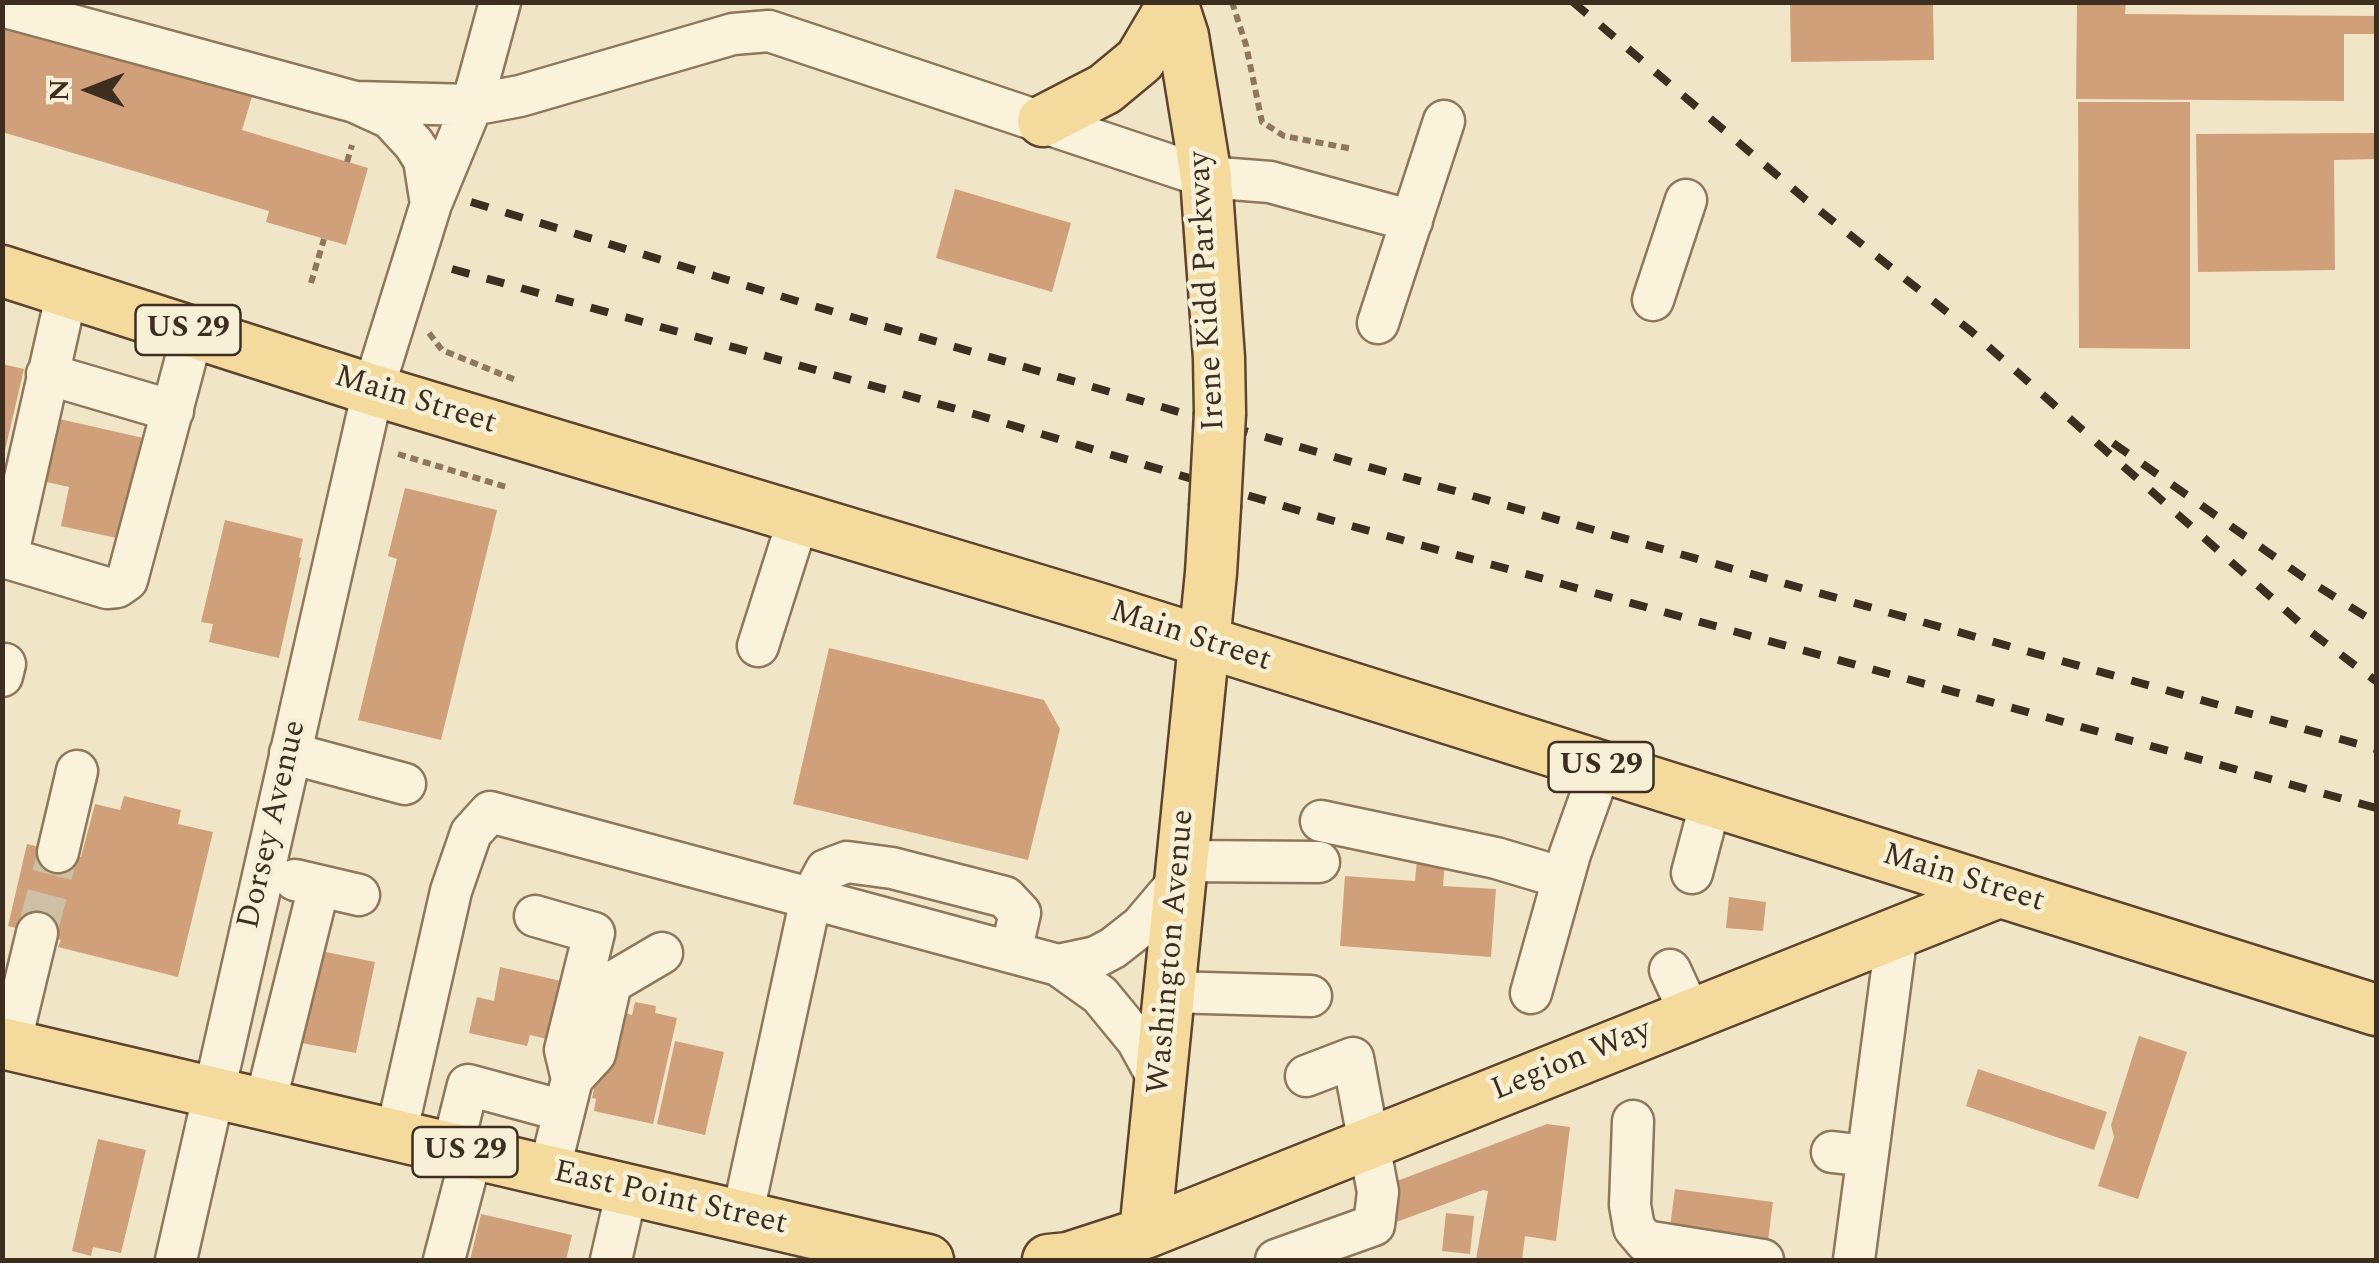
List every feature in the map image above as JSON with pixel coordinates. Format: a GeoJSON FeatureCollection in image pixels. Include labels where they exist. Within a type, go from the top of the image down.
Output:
{"type":"FeatureCollection","features":[{"type":"Feature","properties":{"kind":"main road"},"geometry":{"type":"LineString","coordinates":[[1042,121],[1105,89],[1140,60],[1173,3]]}},
{"type":"Feature","properties":{"kind":"main road","name":"Irene Kidd Parkway"},"geometry":{"type":"LineString","coordinates":[[1173,3],[1183,36],[1206,176],[1220,358],[1212,574],[1202,642]]}},
{"type":"Feature","properties":{"kind":"main road","name":"Main Street"},"geometry":{"type":"LineString","coordinates":[[2,271],[372,390],[1202,642],[2376,1010]]}},
{"type":"Feature","properties":{"kind":"main road","name":"Washington Avenue"},"geometry":{"type":"LineString","coordinates":[[1143,1247],[1202,642]]}},
{"type":"Feature","properties":{"kind":"main road","name":"Legion Way"},"geometry":{"type":"LineString","coordinates":[[1143,1247],[1370,1143],[2000,892]]}},
{"type":"Feature","properties":{"kind":"main road","name":"East Point Street"},"geometry":{"type":"LineString","coordinates":[[6,1044],[742,1217],[873,1254],[928,1260]]}},
{"type":"Feature","properties":{"kind":"main road"},"geometry":{"type":"LineString","coordinates":[[1048,1260],[1143,1247]]}},
{"type":"Feature","properties":{"kind":"street","name":"Dorsey Avenue"},"geometry":{"type":"LineString","coordinates":[[176,1260],[264,872],[263,817],[372,390],[431,204],[472,105],[500,2]]}},
{"type":"Feature","properties":{"kind":"street"},"geometry":{"type":"LineString","coordinates":[[2,6],[356,102],[390,118],[414,144],[424,160],[431,204]]}},
{"type":"Feature","properties":{"kind":"street"},"geometry":{"type":"LineString","coordinates":[[356,102],[472,105],[520,96],[733,34],[769,31],[1206,176],[1270,182],[1412,221]]}},
{"type":"Feature","properties":{"kind":"street"},"geometry":{"type":"LineString","coordinates":[[1378,324],[1444,121]]}},
{"type":"Feature","properties":{"kind":"street"},"geometry":{"type":"LineString","coordinates":[[1653,300],[1686,200]]}},
{"type":"Feature","properties":{"kind":"street"},"geometry":{"type":"LineString","coordinates":[[67,292],[7,558],[107,588],[127,580],[193,332]]}},
{"type":"Feature","properties":{"kind":"street"},"geometry":{"type":"LineString","coordinates":[[47,374],[173,411]]}},
{"type":"Feature","properties":{"kind":"street"},"geometry":{"type":"LineString","coordinates":[[758,646],[798,520]]}},
{"type":"Feature","properties":{"kind":"street"},"geometry":{"type":"LineString","coordinates":[[284,739],[405,784]]}},
{"type":"Feature","properties":{"kind":"street"},"geometry":{"type":"LineString","coordinates":[[1532,993],[1563,878],[1601,767]]}},
{"type":"Feature","properties":{"kind":"street"},"geometry":{"type":"LineString","coordinates":[[58,852],[77,771]]}},
{"type":"Feature","properties":{"kind":"street"},"geometry":{"type":"LineString","coordinates":[[1692,873],[1711,802]]}},
{"type":"Feature","properties":{"kind":"street"},"geometry":{"type":"LineString","coordinates":[[396,1135],[451,891],[472,833],[490,812],[811,898]]}},
{"type":"Feature","properties":{"kind":"street"},"geometry":{"type":"LineString","coordinates":[[1322,821],[1496,858],[1563,878]]}},
{"type":"Feature","properties":{"kind":"street"},"geometry":{"type":"LineString","coordinates":[[742,1217],[811,898],[826,870],[847,862],[892,868],[1005,898],[1020,913],[1011,952],[1058,965],[1100,994],[1136,1040],[1160,1084]]}},
{"type":"Feature","properties":{"kind":"street"},"geometry":{"type":"LineString","coordinates":[[1058,965],[1096,957],[1142,926],[1181,870],[1319,862]]}},
{"type":"Feature","properties":{"kind":"street"},"geometry":{"type":"LineString","coordinates":[[264,872],[359,896]]}},
{"type":"Feature","properties":{"kind":"street"},"geometry":{"type":"LineString","coordinates":[[265,1104],[318,886]]}},
{"type":"Feature","properties":{"kind":"street"},"geometry":{"type":"LineString","coordinates":[[535,916],[594,933],[565,1050],[568,1095],[549,1172]]}},
{"type":"Feature","properties":{"kind":"street"},"geometry":{"type":"LineString","coordinates":[[1854,1260],[1850,1154],[1898,932]]}},
{"type":"Feature","properties":{"kind":"street"},"geometry":{"type":"LineString","coordinates":[[6,1044],[37,934]]}},
{"type":"Feature","properties":{"kind":"street"},"geometry":{"type":"LineString","coordinates":[[568,1095],[595,1054],[612,983],[662,953]]}},
{"type":"Feature","properties":{"kind":"street"},"geometry":{"type":"LineString","coordinates":[[1670,970],[1691,1015]]}},
{"type":"Feature","properties":{"kind":"street"},"geometry":{"type":"LineString","coordinates":[[1169,992],[1311,996]]}},
{"type":"Feature","properties":{"kind":"street"},"geometry":{"type":"LineString","coordinates":[[1276,1260],[1374,1225],[1378,1192],[1353,1058],[1306,1076]]}},
{"type":"Feature","properties":{"kind":"street"},"geometry":{"type":"LineString","coordinates":[[444,1260],[462,1151],[468,1085],[568,1095]]}},
{"type":"Feature","properties":{"kind":"street"},"geometry":{"type":"LineString","coordinates":[[1633,1121],[1630,1205],[1634,1228],[1645,1241],[1763,1260]]}},
{"type":"Feature","properties":{"kind":"street"},"geometry":{"type":"LineString","coordinates":[[611,1260],[628,1190]]}},
{"type":"Feature","properties":{"kind":"path"},"geometry":{"type":"LineString","coordinates":[[1232,2],[1246,45],[1262,122],[1284,136],[1353,149]]}},
{"type":"Feature","properties":{"kind":"path"},"geometry":{"type":"LineString","coordinates":[[347,162],[352,145]]}},
{"type":"Feature","properties":{"kind":"path"},"geometry":{"type":"LineString","coordinates":[[311,284],[324,239]]}},
{"type":"Feature","properties":{"kind":"path"},"geometry":{"type":"LineString","coordinates":[[421,324],[442,350],[518,381]]}},
{"type":"Feature","properties":{"kind":"building"},"geometry":{"type":"Polygon","coordinates":[[[1790,2],[1933,2],[1934,60],[1791,62],[1790,2]]]}},
{"type":"Feature","properties":{"kind":"building"},"geometry":{"type":"Polygon","coordinates":[[[2077,2],[2126,2],[2125,14],[2376,16],[2376,34],[2344,34],[2344,101],[2076,99],[2077,2]]]}},
{"type":"Feature","properties":{"kind":"building"},"geometry":{"type":"Polygon","coordinates":[[[2,18],[254,90],[242,130],[368,168],[346,245],[266,222],[269,211],[2,132],[2,18]]]}},
{"type":"Feature","properties":{"kind":"building"},"geometry":{"type":"Polygon","coordinates":[[[2078,102],[2190,102],[2190,349],[2079,348],[2078,102]]]}},
{"type":"Feature","properties":{"kind":"building"},"geometry":{"type":"Polygon","coordinates":[[[2376,133],[2376,159],[2334,160],[2335,270],[2198,272],[2196,134],[2376,133]]]}},
{"type":"Feature","properties":{"kind":"building"},"geometry":{"type":"Polygon","coordinates":[[[955,189],[1071,223],[1052,292],[936,258],[955,189]]]}},
{"type":"Feature","properties":{"kind":"building"},"geometry":{"type":"Polygon","coordinates":[[[2,364],[24,369],[4,455],[2,455],[2,364]]]}},
{"type":"Feature","properties":{"kind":"building"},"geometry":{"type":"Polygon","coordinates":[[[55,418],[148,439],[126,540],[61,526],[69,487],[42,481],[55,418]]]}},
{"type":"Feature","properties":{"kind":"building"},"geometry":{"type":"Polygon","coordinates":[[[405,488],[497,510],[441,740],[358,720],[397,559],[388,556],[405,488]]]}},
{"type":"Feature","properties":{"kind":"building"},"geometry":{"type":"Polygon","coordinates":[[[225,520],[303,539],[279,658],[209,642],[213,624],[201,622],[225,520]]]}},
{"type":"Feature","properties":{"kind":"building"},"geometry":{"type":"Polygon","coordinates":[[[829,648],[1044,700],[1060,729],[1028,860],[793,804],[829,648]]]}},
{"type":"Feature","properties":{"kind":"building"},"geometry":{"type":"Polygon","coordinates":[[[124,796],[181,810],[178,824],[213,832],[178,977],[58,947],[61,940],[8,926],[27,844],[81,857],[95,804],[120,810],[124,796]]]}},
{"type":"Feature","properties":{"kind":"building"},"geometry":{"type":"Polygon","coordinates":[[[1417,859],[1445,862],[1443,886],[1496,889],[1491,957],[1340,946],[1345,876],[1415,881],[1417,859]]]}},
{"type":"Feature","properties":{"kind":"building"},"geometry":{"type":"Polygon","coordinates":[[[1729,897],[1766,902],[1763,931],[1726,928],[1729,897]]]}},
{"type":"Feature","properties":{"kind":"building"},"geometry":{"type":"Polygon","coordinates":[[[316,950],[375,962],[356,1053],[296,1042],[316,950]]]}},
{"type":"Feature","properties":{"kind":"building"},"geometry":{"type":"Polygon","coordinates":[[[500,967],[565,982],[551,1040],[530,1035],[527,1046],[469,1033],[477,997],[494,1001],[500,967]]]}},
{"type":"Feature","properties":{"kind":"building"},"geometry":{"type":"Polygon","coordinates":[[[635,1002],[656,1006],[655,1013],[677,1018],[653,1124],[594,1111],[596,1099],[592,1098],[605,1039],[618,1011],[632,1015],[635,1002]]]}},
{"type":"Feature","properties":{"kind":"building"},"geometry":{"type":"Polygon","coordinates":[[[2139,1036],[2187,1052],[2138,1199],[2098,1186],[2114,1137],[2111,1125],[2139,1036]]]}},
{"type":"Feature","properties":{"kind":"building"},"geometry":{"type":"Polygon","coordinates":[[[675,1041],[724,1052],[705,1135],[657,1124],[675,1041]]]}},
{"type":"Feature","properties":{"kind":"building"},"geometry":{"type":"Polygon","coordinates":[[[1978,1069],[2107,1112],[2094,1150],[1966,1106],[1978,1069]]]}},
{"type":"Feature","properties":{"kind":"building"},"geometry":{"type":"Polygon","coordinates":[[[1547,1124],[1570,1127],[1556,1241],[1525,1236],[1522,1260],[1476,1259],[1488,1191],[1483,1190],[1391,1224],[1397,1181],[1547,1124]]]}},
{"type":"Feature","properties":{"kind":"building"},"geometry":{"type":"Polygon","coordinates":[[[98,1139],[146,1150],[121,1253],[93,1247],[91,1256],[72,1251],[98,1139]]]}},
{"type":"Feature","properties":{"kind":"building"},"geometry":{"type":"Polygon","coordinates":[[[1675,1189],[1773,1202],[1767,1248],[1669,1235],[1675,1189]]]}},
{"type":"Feature","properties":{"kind":"building"},"geometry":{"type":"Polygon","coordinates":[[[1446,1213],[1474,1216],[1470,1254],[1442,1251],[1446,1213]]]}},
{"type":"Feature","properties":{"kind":"building"},"geometry":{"type":"Polygon","coordinates":[[[481,1214],[572,1235],[566,1260],[470,1260],[481,1214]]]}},
{"type":"Feature","properties":{"kind":"tunnel"},"geometry":{"type":"LineString","coordinates":[[37,933],[58,852]]}},
{"type":"Feature","properties":{"kind":"railway"},"geometry":{"type":"LineString","coordinates":[[1573,2],[1805,199],[1972,332],[2308,630],[2376,681]]}},
{"type":"Feature","properties":{"kind":"railway"},"geometry":{"type":"LineString","coordinates":[[471,202],[1362,465],[2376,749]]}},
{"type":"Feature","properties":{"kind":"railway"},"geometry":{"type":"LineString","coordinates":[[452,269],[974,414],[1344,524],[2376,808]]}},
{"type":"Feature","properties":{"kind":"railway"},"geometry":{"type":"LineString","coordinates":[[2113,443],[2303,577],[2376,623]]}}]}
